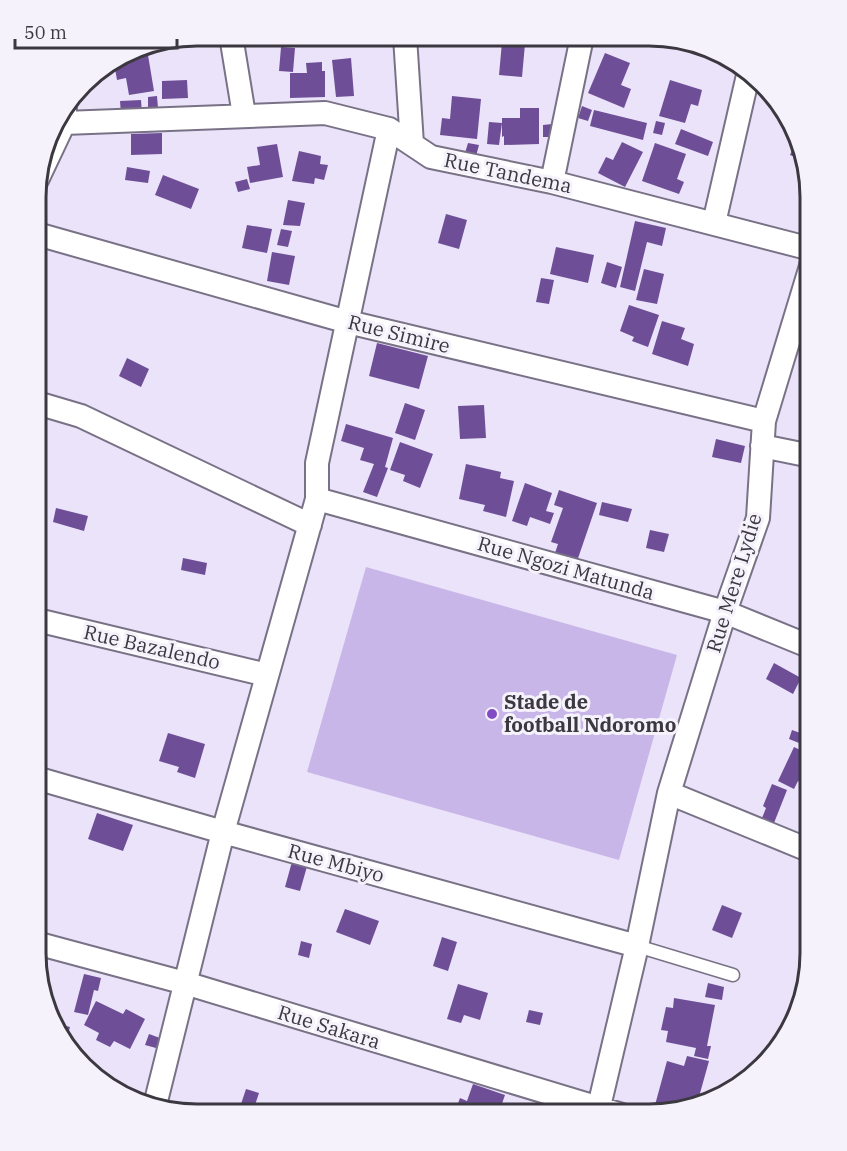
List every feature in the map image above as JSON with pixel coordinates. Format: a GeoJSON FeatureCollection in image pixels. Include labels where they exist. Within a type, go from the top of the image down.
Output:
{"type":"FeatureCollection","features":[{"type":"Feature","properties":{"kind":"street"},"geometry":{"type":"LineString","coordinates":[[233,46],[244,114]]}},
{"type":"Feature","properties":{"kind":"street"},"geometry":{"type":"LineString","coordinates":[[406,46],[412,144]]}},
{"type":"Feature","properties":{"kind":"street"},"geometry":{"type":"LineString","coordinates":[[552,182],[580,46]]}},
{"type":"Feature","properties":{"kind":"street"},"geometry":{"type":"LineString","coordinates":[[714,223],[746,82]]}},
{"type":"Feature","properties":{"kind":"street","name":"Rue Tandema"},"geometry":{"type":"LineString","coordinates":[[72,115],[326,113],[389,129],[430,157],[552,182],[800,246]]}},
{"type":"Feature","properties":{"kind":"street"},"geometry":{"type":"LineString","coordinates":[[157,1099],[223,832],[317,499],[317,463],[389,129]]}},
{"type":"Feature","properties":{"kind":"street","name":"Rue Simire"},"geometry":{"type":"LineString","coordinates":[[46,237],[348,322],[764,421]]}},
{"type":"Feature","properties":{"kind":"street","name":"Rue Mere Lydie"},"geometry":{"type":"LineString","coordinates":[[600,1104],[637,946],[669,793],[725,612],[758,518],[764,421],[800,302]]}},
{"type":"Feature","properties":{"kind":"street"},"geometry":{"type":"LineString","coordinates":[[46,406],[81,416],[310,525]]}},
{"type":"Feature","properties":{"kind":"street"},"geometry":{"type":"LineString","coordinates":[[762,446],[800,454]]}},
{"type":"Feature","properties":{"kind":"street","name":"Rue Ngozi Matunda"},"geometry":{"type":"LineString","coordinates":[[317,499],[725,612],[800,643]]}},
{"type":"Feature","properties":{"kind":"street","name":"Rue Bazalendo"},"geometry":{"type":"LineString","coordinates":[[46,622],[267,675]]}},
{"type":"Feature","properties":{"kind":"street","name":"Rue Mbiyo"},"geometry":{"type":"LineString","coordinates":[[46,781],[637,946]]}},
{"type":"Feature","properties":{"kind":"street"},"geometry":{"type":"LineString","coordinates":[[669,793],[800,847]]}},
{"type":"Feature","properties":{"kind":"street","name":"Rue Sakara"},"geometry":{"type":"LineString","coordinates":[[46,946],[185,983],[572,1104]]}},
{"type":"Feature","properties":{"kind":"lane"},"geometry":{"type":"LineString","coordinates":[[637,946],[733,975]]}},
{"type":"Feature","properties":{"kind":"shaded area","name":"Stade de football Ndoromo"},"geometry":{"type":"Polygon","coordinates":[[[366,567],[677,655],[619,860],[307,772],[366,567]]]}},
{"type":"Feature","properties":{"kind":"building"},"geometry":{"type":"Polygon","coordinates":[[[502,46],[525,46],[522,77],[499,75],[502,46]]]}},
{"type":"Feature","properties":{"kind":"building"},"geometry":{"type":"Polygon","coordinates":[[[281,47],[295,48],[293,72],[279,71],[281,47]]]}},
{"type":"Feature","properties":{"kind":"building"},"geometry":{"type":"Polygon","coordinates":[[[605,53],[630,63],[621,85],[631,89],[624,108],[588,93],[605,53]]]}},
{"type":"Feature","properties":{"kind":"building"},"geometry":{"type":"Polygon","coordinates":[[[148,55],[154,91],[129,95],[126,78],[117,80],[115,71],[148,55]]]}},
{"type":"Feature","properties":{"kind":"building"},"geometry":{"type":"Polygon","coordinates":[[[351,58],[354,96],[336,97],[332,60],[351,58]]]}},
{"type":"Feature","properties":{"kind":"building"},"geometry":{"type":"Polygon","coordinates":[[[322,62],[322,71],[325,71],[325,97],[290,98],[290,73],[307,73],[306,63],[322,62]]]}},
{"type":"Feature","properties":{"kind":"building"},"geometry":{"type":"Polygon","coordinates":[[[187,80],[188,98],[162,99],[162,81],[187,80]]]}},
{"type":"Feature","properties":{"kind":"building"},"geometry":{"type":"Polygon","coordinates":[[[670,80],[702,90],[698,106],[691,104],[685,123],[659,116],[670,80]]]}},
{"type":"Feature","properties":{"kind":"building"},"geometry":{"type":"Polygon","coordinates":[[[157,96],[158,108],[148,109],[148,97],[157,96]]]}},
{"type":"Feature","properties":{"kind":"building"},"geometry":{"type":"Polygon","coordinates":[[[452,96],[481,99],[477,139],[440,135],[442,118],[450,119],[452,96]]]}},
{"type":"Feature","properties":{"kind":"building"},"geometry":{"type":"Polygon","coordinates":[[[141,100],[142,113],[121,114],[120,101],[141,100]]]}},
{"type":"Feature","properties":{"kind":"building"},"geometry":{"type":"Polygon","coordinates":[[[582,106],[592,110],[588,121],[578,118],[582,106]]]}},
{"type":"Feature","properties":{"kind":"building"},"geometry":{"type":"Polygon","coordinates":[[[520,108],[539,108],[539,144],[504,145],[502,118],[520,118],[520,108]]]}},
{"type":"Feature","properties":{"kind":"building"},"geometry":{"type":"Polygon","coordinates":[[[594,110],[647,123],[643,140],[590,126],[594,110]]]}},
{"type":"Feature","properties":{"kind":"building"},"geometry":{"type":"Polygon","coordinates":[[[656,121],[665,123],[662,135],[653,133],[656,121]]]}},
{"type":"Feature","properties":{"kind":"building"},"geometry":{"type":"Polygon","coordinates":[[[489,122],[502,123],[499,145],[487,144],[489,122]]]}},
{"type":"Feature","properties":{"kind":"building"},"geometry":{"type":"Polygon","coordinates":[[[552,124],[553,137],[543,137],[543,125],[552,124]]]}},
{"type":"Feature","properties":{"kind":"building"},"geometry":{"type":"Polygon","coordinates":[[[681,129],[713,142],[708,156],[675,144],[681,129]]]}},
{"type":"Feature","properties":{"kind":"building"},"geometry":{"type":"Polygon","coordinates":[[[162,133],[162,154],[131,155],[131,134],[162,133]]]}},
{"type":"Feature","properties":{"kind":"building"},"geometry":{"type":"Polygon","coordinates":[[[622,142],[643,152],[625,187],[598,173],[606,157],[613,160],[622,142]]]}},
{"type":"Feature","properties":{"kind":"building"},"geometry":{"type":"Polygon","coordinates":[[[468,143],[479,145],[476,156],[465,153],[468,143]]]}},
{"type":"Feature","properties":{"kind":"building"},"geometry":{"type":"Polygon","coordinates":[[[655,143],[686,154],[677,179],[684,182],[679,194],[642,181],[655,143]]]}},
{"type":"Feature","properties":{"kind":"building"},"geometry":{"type":"Polygon","coordinates":[[[277,144],[283,177],[250,183],[247,167],[260,165],[257,147],[277,144]]]}},
{"type":"Feature","properties":{"kind":"building"},"geometry":{"type":"Polygon","coordinates":[[[299,151],[321,156],[320,164],[328,165],[324,180],[315,178],[314,184],[292,181],[299,151]]]}},
{"type":"Feature","properties":{"kind":"building"},"geometry":{"type":"Polygon","coordinates":[[[127,167],[150,171],[148,183],[125,180],[127,167]]]}},
{"type":"Feature","properties":{"kind":"building"},"geometry":{"type":"Polygon","coordinates":[[[163,175],[199,189],[191,209],[155,195],[163,175]]]}},
{"type":"Feature","properties":{"kind":"building"},"geometry":{"type":"Polygon","coordinates":[[[247,179],[250,189],[238,192],[235,182],[247,179]]]}},
{"type":"Feature","properties":{"kind":"building"},"geometry":{"type":"Polygon","coordinates":[[[288,200],[305,203],[300,226],[283,225],[288,200]]]}},
{"type":"Feature","properties":{"kind":"building"},"geometry":{"type":"Polygon","coordinates":[[[446,214],[467,220],[459,249],[438,243],[446,214]]]}},
{"type":"Feature","properties":{"kind":"building"},"geometry":{"type":"Polygon","coordinates":[[[635,221],[666,228],[662,246],[647,242],[635,291],[620,287],[635,221]]]}},
{"type":"Feature","properties":{"kind":"building"},"geometry":{"type":"Polygon","coordinates":[[[247,225],[272,229],[267,253],[242,248],[247,225]]]}},
{"type":"Feature","properties":{"kind":"building"},"geometry":{"type":"Polygon","coordinates":[[[281,229],[292,231],[288,247],[277,245],[281,229]]]}},
{"type":"Feature","properties":{"kind":"building"},"geometry":{"type":"Polygon","coordinates":[[[556,247],[594,255],[588,283],[550,274],[556,247]]]}},
{"type":"Feature","properties":{"kind":"building"},"geometry":{"type":"Polygon","coordinates":[[[272,252],[295,256],[289,285],[267,281],[272,252]]]}},
{"type":"Feature","properties":{"kind":"building"},"geometry":{"type":"Polygon","coordinates":[[[607,262],[622,267],[616,288],[601,283],[607,262]]]}},
{"type":"Feature","properties":{"kind":"building"},"geometry":{"type":"Polygon","coordinates":[[[644,269],[664,274],[657,304],[636,300],[644,269]]]}},
{"type":"Feature","properties":{"kind":"building"},"geometry":{"type":"Polygon","coordinates":[[[541,278],[554,280],[549,304],[536,302],[541,278]]]}},
{"type":"Feature","properties":{"kind":"building"},"geometry":{"type":"Polygon","coordinates":[[[629,305],[659,315],[648,347],[632,341],[634,337],[620,331],[629,305]]]}},
{"type":"Feature","properties":{"kind":"building"},"geometry":{"type":"Polygon","coordinates":[[[662,321],[685,328],[681,339],[694,344],[688,366],[652,354],[662,321]]]}},
{"type":"Feature","properties":{"kind":"building"},"geometry":{"type":"Polygon","coordinates":[[[377,343],[428,356],[419,389],[369,376],[377,343]]]}},
{"type":"Feature","properties":{"kind":"building"},"geometry":{"type":"Polygon","coordinates":[[[127,358],[149,369],[141,387],[119,376],[127,358]]]}},
{"type":"Feature","properties":{"kind":"building"},"geometry":{"type":"Polygon","coordinates":[[[405,403],[425,410],[415,440],[395,433],[405,403]]]}},
{"type":"Feature","properties":{"kind":"building"},"geometry":{"type":"Polygon","coordinates":[[[484,405],[486,438],[460,439],[458,406],[484,405]]]}},
{"type":"Feature","properties":{"kind":"building"},"geometry":{"type":"Polygon","coordinates":[[[346,424],[393,438],[385,467],[388,468],[377,497],[363,492],[374,464],[360,460],[364,448],[341,441],[346,424]]]}},
{"type":"Feature","properties":{"kind":"building"},"geometry":{"type":"Polygon","coordinates":[[[716,439],[745,446],[741,463],[712,457],[716,439]]]}},
{"type":"Feature","properties":{"kind":"building"},"geometry":{"type":"Polygon","coordinates":[[[400,442],[433,454],[420,488],[403,481],[405,475],[390,470],[400,442]]]}},
{"type":"Feature","properties":{"kind":"building"},"geometry":{"type":"Polygon","coordinates":[[[466,464],[501,472],[500,478],[514,481],[506,517],[483,511],[485,505],[459,499],[466,464]]]}},
{"type":"Feature","properties":{"kind":"building"},"geometry":{"type":"Polygon","coordinates":[[[525,483],[552,493],[546,511],[554,513],[550,524],[530,517],[527,526],[512,521],[525,483]]]}},
{"type":"Feature","properties":{"kind":"building"},"geometry":{"type":"Polygon","coordinates":[[[559,490],[597,503],[575,567],[553,559],[558,544],[551,542],[563,508],[554,505],[559,490]]]}},
{"type":"Feature","properties":{"kind":"building"},"geometry":{"type":"Polygon","coordinates":[[[602,502],[632,509],[628,522],[599,515],[602,502]]]}},
{"type":"Feature","properties":{"kind":"building"},"geometry":{"type":"Polygon","coordinates":[[[56,508],[88,516],[84,531],[53,522],[56,508]]]}},
{"type":"Feature","properties":{"kind":"building"},"geometry":{"type":"Polygon","coordinates":[[[650,530],[669,534],[664,552],[646,548],[650,530]]]}},
{"type":"Feature","properties":{"kind":"building"},"geometry":{"type":"Polygon","coordinates":[[[183,558],[207,563],[205,575],[181,570],[183,558]]]}},
{"type":"Feature","properties":{"kind":"building"},"geometry":{"type":"Polygon","coordinates":[[[774,663],[800,677],[793,694],[766,679],[774,663]]]}},
{"type":"Feature","properties":{"kind":"building"},"geometry":{"type":"Polygon","coordinates":[[[792,730],[800,733],[799,743],[789,739],[792,730]]]}},
{"type":"Feature","properties":{"kind":"building"},"geometry":{"type":"Polygon","coordinates":[[[168,733],[205,744],[195,778],[177,772],[179,767],[159,761],[168,733]]]}},
{"type":"Feature","properties":{"kind":"building"},"geometry":{"type":"Polygon","coordinates":[[[794,747],[800,750],[800,782],[798,781],[794,789],[778,781],[794,747]]]}},
{"type":"Feature","properties":{"kind":"building"},"geometry":{"type":"Polygon","coordinates":[[[772,784],[787,790],[774,823],[762,818],[766,808],[763,806],[772,784]]]}},
{"type":"Feature","properties":{"kind":"building"},"geometry":{"type":"Polygon","coordinates":[[[97,813],[133,825],[123,851],[88,839],[97,813]]]}},
{"type":"Feature","properties":{"kind":"building"},"geometry":{"type":"Polygon","coordinates":[[[293,858],[308,863],[300,891],[285,887],[293,858]]]}},
{"type":"Feature","properties":{"kind":"building"},"geometry":{"type":"Polygon","coordinates":[[[722,905],[742,913],[732,938],[712,930],[722,905]]]}},
{"type":"Feature","properties":{"kind":"building"},"geometry":{"type":"Polygon","coordinates":[[[345,909],[379,921],[370,945],[336,932],[345,909]]]}},
{"type":"Feature","properties":{"kind":"building"},"geometry":{"type":"Polygon","coordinates":[[[442,937],[457,942],[448,971],[433,966],[442,937]]]}},
{"type":"Feature","properties":{"kind":"building"},"geometry":{"type":"Polygon","coordinates":[[[301,941],[312,944],[309,958],[298,955],[301,941]]]}},
{"type":"Feature","properties":{"kind":"building"},"geometry":{"type":"Polygon","coordinates":[[[84,974],[101,978],[98,991],[94,990],[88,1015],[74,1012],[84,974]]]}},
{"type":"Feature","properties":{"kind":"building"},"geometry":{"type":"Polygon","coordinates":[[[708,983],[724,987],[722,1000],[705,997],[708,983]]]}},
{"type":"Feature","properties":{"kind":"building"},"geometry":{"type":"Polygon","coordinates":[[[458,984],[488,993],[480,1020],[464,1015],[461,1023],[447,1019],[458,984]]]}},
{"type":"Feature","properties":{"kind":"building"},"geometry":{"type":"Polygon","coordinates":[[[674,998],[715,1005],[707,1046],[711,1046],[708,1059],[694,1056],[696,1048],[666,1042],[668,1031],[661,1030],[666,1007],[673,1008],[674,998]]]}},
{"type":"Feature","properties":{"kind":"building"},"geometry":{"type":"Polygon","coordinates":[[[96,1001],[123,1014],[126,1009],[145,1019],[130,1049],[114,1041],[110,1047],[96,1040],[99,1033],[84,1025],[96,1001]]]}},
{"type":"Feature","properties":{"kind":"building"},"geometry":{"type":"Polygon","coordinates":[[[529,1010],[543,1013],[540,1025],[526,1022],[529,1010]]]}},
{"type":"Feature","properties":{"kind":"building"},"geometry":{"type":"Polygon","coordinates":[[[149,1034],[160,1038],[156,1048],[145,1045],[149,1034]]]}},
{"type":"Feature","properties":{"kind":"building"},"geometry":{"type":"Polygon","coordinates":[[[687,1056],[709,1061],[699,1095],[669,1103],[655,1104],[667,1061],[684,1066],[687,1056]]]}},
{"type":"Feature","properties":{"kind":"building"},"geometry":{"type":"Polygon","coordinates":[[[473,1084],[505,1095],[502,1104],[458,1104],[460,1098],[467,1101],[473,1084]]]}},
{"type":"Feature","properties":{"kind":"building"},"geometry":{"type":"Polygon","coordinates":[[[246,1089],[259,1093],[255,1104],[241,1104],[246,1089]]]}},
{"type":"Feature","properties":{"kind":"place","name":"Stade de football Ndoromo"},"geometry":{"type":"Point","coordinates":[492,714]}}]}
